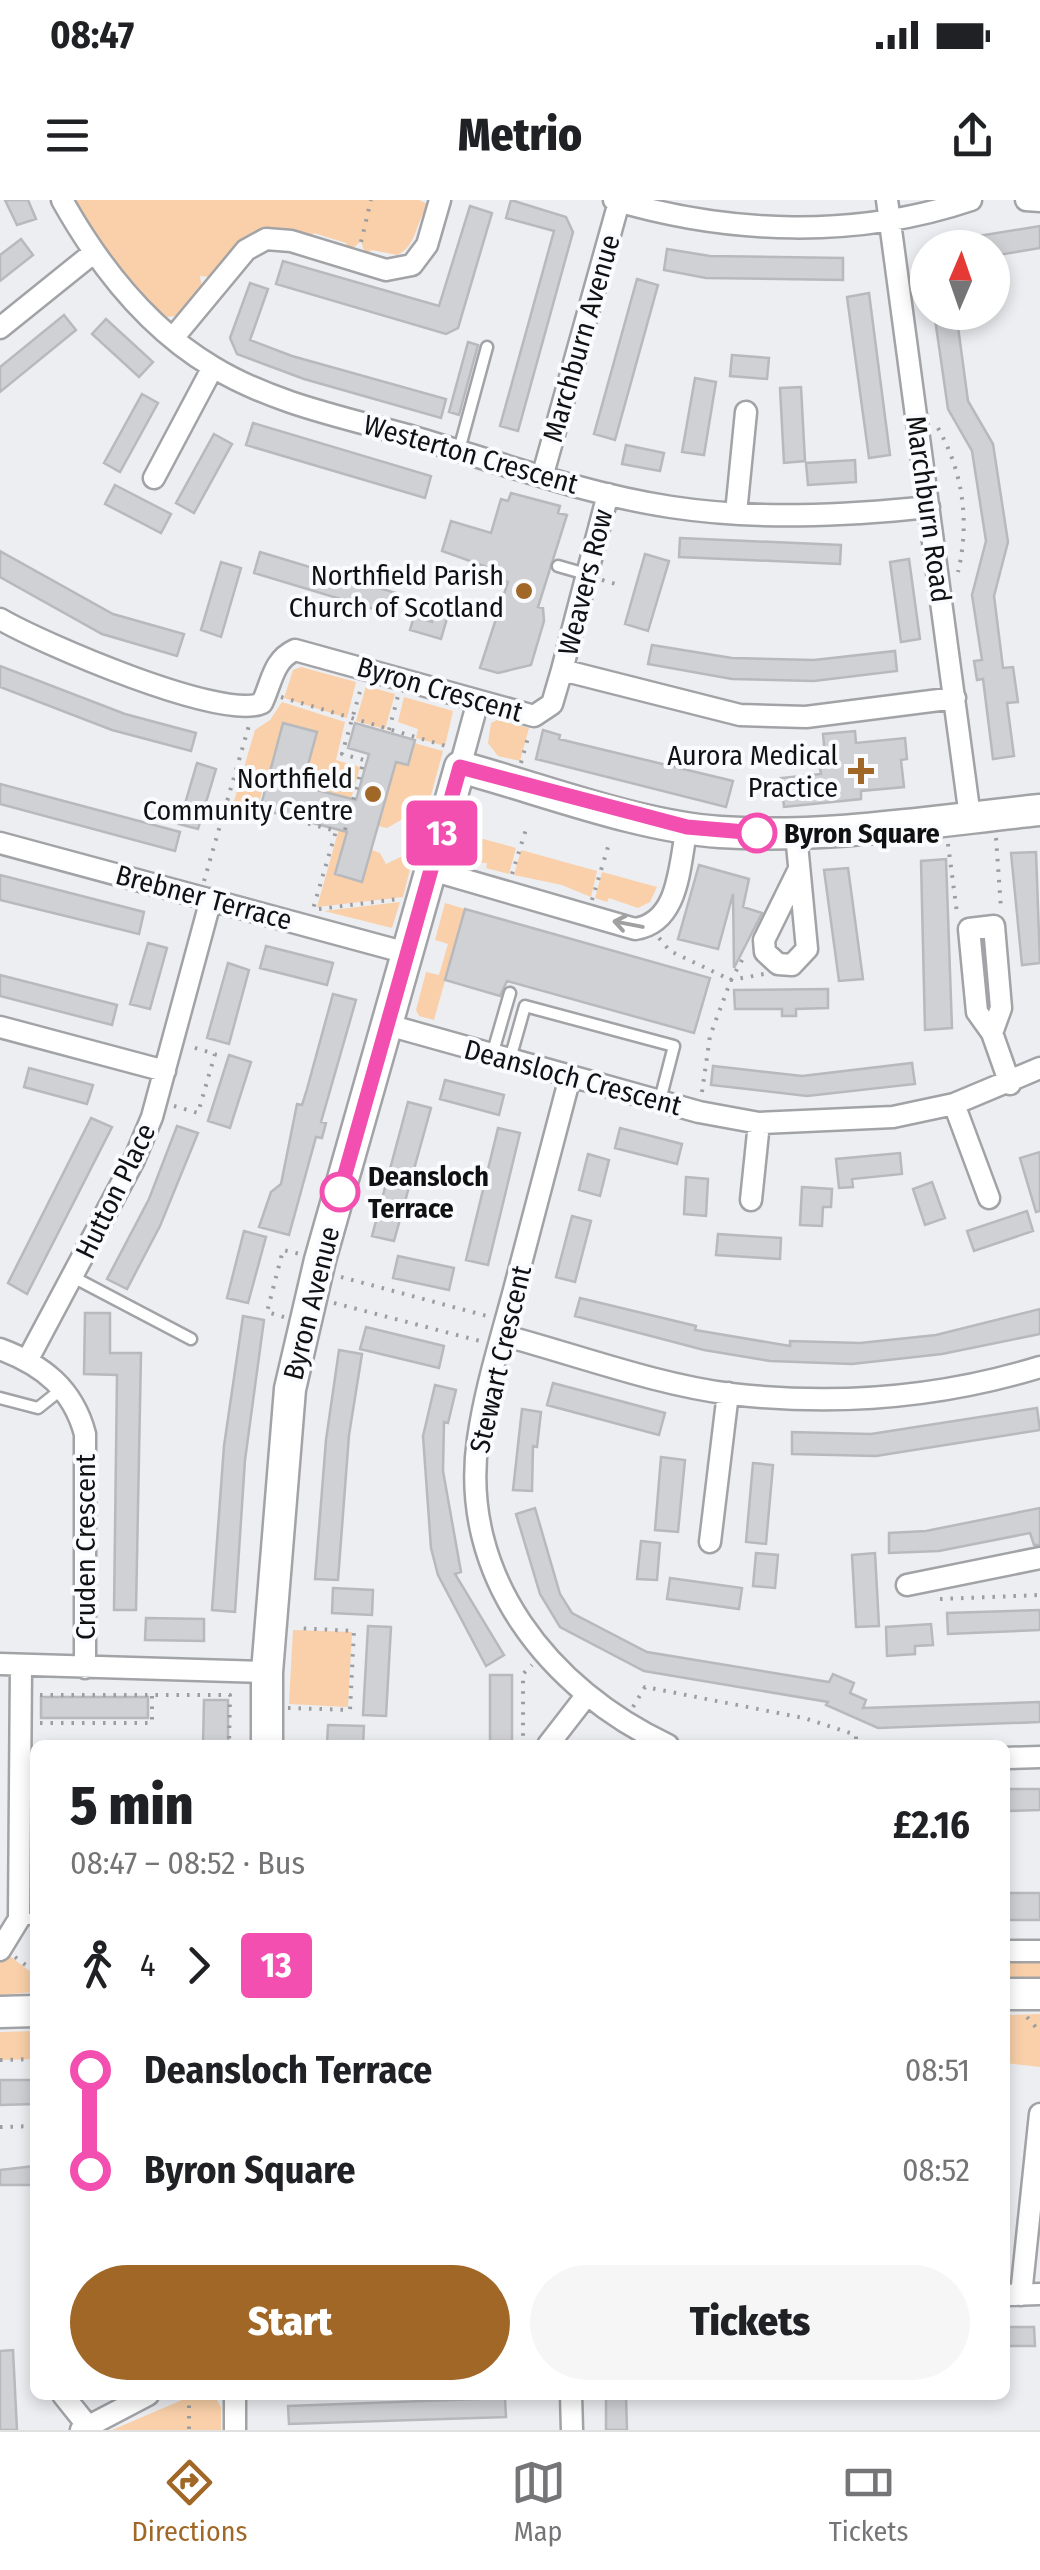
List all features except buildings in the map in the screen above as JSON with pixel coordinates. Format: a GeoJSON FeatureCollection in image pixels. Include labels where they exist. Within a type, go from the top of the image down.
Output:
{"type":"FeatureCollection","features":[{"type":"Feature","properties":{"kind":"street","name":"Westerton Crescent"},"geometry":{"type":"LineString","coordinates":[[62,200],[92,254],[132,300],[173,338],[213,367],[271,396],[608,494],[736,513],[800,516],[929,507]]}},
{"type":"Feature","properties":{"kind":"street"},"geometry":{"type":"LineString","coordinates":[[173,338],[246,250],[266,239],[291,241],[386,270],[412,265],[428,245],[440,200]]}},
{"type":"Feature","properties":{"kind":"street"},"geometry":{"type":"LineString","coordinates":[[616,201],[727,224],[810,227],[971,200]]}},
{"type":"Feature","properties":{"kind":"street"},"geometry":{"type":"LineString","coordinates":[[1026,200],[1040,201]]}},
{"type":"Feature","properties":{"kind":"street","name":"Marchburn Avenue"},"geometry":{"type":"LineString","coordinates":[[543,474],[616,201]]}},
{"type":"Feature","properties":{"kind":"street","name":"Marchburn Road"},"geometry":{"type":"LineString","coordinates":[[888,211],[970,817]]}},
{"type":"Feature","properties":{"kind":"street"},"geometry":{"type":"LineString","coordinates":[[0,328],[92,254]]}},
{"type":"Feature","properties":{"kind":"street"},"geometry":{"type":"LineString","coordinates":[[154,478],[213,367]]}},
{"type":"Feature","properties":{"kind":"street"},"geometry":{"type":"LineString","coordinates":[[736,513],[746,412]]}},
{"type":"Feature","properties":{"kind":"street","name":"Weavers Row"},"geometry":{"type":"LineString","coordinates":[[562,670],[608,494]]}},
{"type":"Feature","properties":{"kind":"street"},"geometry":{"type":"LineString","coordinates":[[0,619],[116,672],[260,700]]}},
{"type":"Feature","properties":{"kind":"street","name":"Byron Crescent"},"geometry":{"type":"LineString","coordinates":[[260,700],[283,656],[295,650],[534,716],[552,704],[562,670]]}},
{"type":"Feature","properties":{"kind":"street"},"geometry":{"type":"LineString","coordinates":[[562,670],[740,715],[822,715],[954,698]]}},
{"type":"Feature","properties":{"kind":"street","name":"Byron Avenue"},"geometry":{"type":"LineString","coordinates":[[253,1740],[268,1672],[290,1388],[313,1287],[478,700]]}},
{"type":"Feature","properties":{"kind":"street"},"geometry":{"type":"LineString","coordinates":[[462,759],[516,782],[687,827],[796,834],[1040,810]]}},
{"type":"Feature","properties":{"kind":"street"},"geometry":{"type":"LineString","coordinates":[[427,883],[507,891],[635,929],[650,927],[669,909],[687,827]]}},
{"type":"Feature","properties":{"kind":"street"},"geometry":{"type":"LineString","coordinates":[[796,834],[799,868]]}},
{"type":"Feature","properties":{"kind":"street","name":"Brebner Terrace"},"geometry":{"type":"LineString","coordinates":[[0,843],[407,953]]}},
{"type":"Feature","properties":{"kind":"street","name":"Hutton Place"},"geometry":{"type":"LineString","coordinates":[[28,1359],[134,1160],[157,1100],[173,1042],[206,897]]}},
{"type":"Feature","properties":{"kind":"street"},"geometry":{"type":"LineString","coordinates":[[992,1033],[1001,1008],[994,926],[969,929],[978,1012],[992,1033],[1010,1084]]}},
{"type":"Feature","properties":{"kind":"street","name":"Deansloch Crescent"},"geometry":{"type":"LineString","coordinates":[[388,1025],[698,1112],[759,1123],[894,1117],[954,1104],[1010,1084],[1040,1068]]}},
{"type":"Feature","properties":{"kind":"street"},"geometry":{"type":"LineString","coordinates":[[0,1027],[165,1071]]}},
{"type":"Feature","properties":{"kind":"street","name":"Stewart Crescent"},"geometry":{"type":"LineString","coordinates":[[570,1077],[477,1440],[476,1487],[493,1572],[511,1612],[542,1654],[586,1696],[624,1723],[658,1740]]}},
{"type":"Feature","properties":{"kind":"street"},"geometry":{"type":"LineString","coordinates":[[954,1104],[989,1198]]}},
{"type":"Feature","properties":{"kind":"street"},"geometry":{"type":"LineString","coordinates":[[751,1200],[759,1123]]}},
{"type":"Feature","properties":{"kind":"street"},"geometry":{"type":"LineString","coordinates":[[502,1334],[728,1394],[865,1401],[995,1381],[1040,1367]]}},
{"type":"Feature","properties":{"kind":"street","name":"Cruden Crescent"},"geometry":{"type":"LineString","coordinates":[[0,1349],[28,1359],[63,1388],[78,1408],[88,1466],[90,1674]]}},
{"type":"Feature","properties":{"kind":"street"},"geometry":{"type":"LineString","coordinates":[[710,1542],[728,1394]]}},
{"type":"Feature","properties":{"kind":"street"},"geometry":{"type":"LineString","coordinates":[[907,1585],[1040,1558]]}},
{"type":"Feature","properties":{"kind":"street"},"geometry":{"type":"LineString","coordinates":[[6,1952],[27,1919],[10,1665],[90,1674],[268,1672]]}},
{"type":"Feature","properties":{"kind":"street"},"geometry":{"type":"LineString","coordinates":[[552,1740],[586,1696]]}},
{"type":"Feature","properties":{"kind":"street"},"geometry":{"type":"LineString","coordinates":[[1010,1758],[1040,1757]]}},
{"type":"Feature","properties":{"kind":"street"},"geometry":{"type":"LineString","coordinates":[[1010,1952],[1040,1951]]}},
{"type":"Feature","properties":{"kind":"street"},"geometry":{"type":"LineString","coordinates":[[0,2012],[30,2011]]}},
{"type":"Feature","properties":{"kind":"street"},"geometry":{"type":"LineString","coordinates":[[1022,2295],[1040,2114]]}},
{"type":"Feature","properties":{"kind":"street"},"geometry":{"type":"LineString","coordinates":[[66,2400],[84,2428],[138,2400]]}},
{"type":"Feature","properties":{"kind":"street"},"geometry":{"type":"LineString","coordinates":[[235,2400],[235,2430]]}},
{"type":"Feature","properties":{"kind":"street"},"geometry":{"type":"LineString","coordinates":[[571,2400],[572,2430]]}},
{"type":"Feature","properties":{"kind":"lane"},"geometry":{"type":"LineString","coordinates":[[459,450],[487,347]]}},
{"type":"Feature","properties":{"kind":"lane"},"geometry":{"type":"LineString","coordinates":[[558,566],[586,574]]}},
{"type":"Feature","properties":{"kind":"lane"},"geometry":{"type":"LineString","coordinates":[[501,1058],[510,993]]}},
{"type":"Feature","properties":{"kind":"lane"},"geometry":{"type":"LineString","coordinates":[[501,1058],[525,1006],[674,1046],[660,1100]]}},
{"type":"Feature","properties":{"kind":"lane"},"geometry":{"type":"LineString","coordinates":[[72,1277],[190,1339]]}},
{"type":"Feature","properties":{"kind":"lane"},"geometry":{"type":"LineString","coordinates":[[0,1398],[38,1408],[63,1388]]}},
{"type":"Feature","properties":{"kind":"path"},"geometry":{"type":"LineString","coordinates":[[357,261],[371,200]]}},
{"type":"Feature","properties":{"kind":"path"},"geometry":{"type":"LineString","coordinates":[[917,422],[934,421],[956,460],[966,540],[952,591],[940,592]]}},
{"type":"Feature","properties":{"kind":"path"},"geometry":{"type":"LineString","coordinates":[[345,830],[364,760],[342,754],[366,668]]}},
{"type":"Feature","properties":{"kind":"path"},"geometry":{"type":"LineString","coordinates":[[389,730],[403,679]]}},
{"type":"Feature","properties":{"kind":"path"},"geometry":{"type":"LineString","coordinates":[[206,897],[227,802],[260,700],[389,730],[462,759]]}},
{"type":"Feature","properties":{"kind":"path"},"geometry":{"type":"LineString","coordinates":[[516,782],[534,716]]}},
{"type":"Feature","properties":{"kind":"path"},"geometry":{"type":"LineString","coordinates":[[227,802],[336,831],[313,909]]}},
{"type":"Feature","properties":{"kind":"path"},"geometry":{"type":"LineString","coordinates":[[970,817],[1002,905],[994,926]]}},
{"type":"Feature","properties":{"kind":"path"},"geometry":{"type":"LineString","coordinates":[[969,929],[956,910],[970,817]]}},
{"type":"Feature","properties":{"kind":"path"},"geometry":{"type":"LineString","coordinates":[[507,891],[527,826]]}},
{"type":"Feature","properties":{"kind":"path"},"geometry":{"type":"LineString","coordinates":[[588,913],[608,848]]}},
{"type":"Feature","properties":{"kind":"path"},"geometry":{"type":"LineString","coordinates":[[305,910],[427,883]]}},
{"type":"Feature","properties":{"kind":"path"},"geometry":{"type":"LineString","coordinates":[[650,927],[670,950],[731,980],[764,974],[747,952],[731,980],[710,1036],[698,1112]]}},
{"type":"Feature","properties":{"kind":"path"},"geometry":{"type":"LineString","coordinates":[[157,1100],[198,1113],[215,1054],[173,1042]]}},
{"type":"Feature","properties":{"kind":"path"},"geometry":{"type":"LineString","coordinates":[[502,1334],[313,1287],[266,1312],[283,1250],[313,1287],[502,1334]]}},
{"type":"Feature","properties":{"kind":"path"},"geometry":{"type":"LineString","coordinates":[[941,1599],[1040,1594]]}},
{"type":"Feature","properties":{"kind":"path"},"geometry":{"type":"LineString","coordinates":[[283,1708],[350,1710],[354,1631],[288,1628]]}},
{"type":"Feature","properties":{"kind":"path"},"geometry":{"type":"LineString","coordinates":[[525,1740],[523,1674],[542,1654]]}},
{"type":"Feature","properties":{"kind":"path"},"geometry":{"type":"LineString","coordinates":[[90,1674],[96,1695]]}},
{"type":"Feature","properties":{"kind":"path"},"geometry":{"type":"LineString","coordinates":[[61,1681],[61,1695]]}},
{"type":"Feature","properties":{"kind":"path"},"geometry":{"type":"LineString","coordinates":[[130,1682],[130,1696]]}},
{"type":"Feature","properties":{"kind":"path"},"geometry":{"type":"LineString","coordinates":[[624,1723],[645,1687],[804,1718],[856,1734],[856,1740]]}},
{"type":"Feature","properties":{"kind":"path"},"geometry":{"type":"LineString","coordinates":[[152,1696],[152,1723],[39,1723],[40,1694],[230,1695],[229,1737],[247,1740]]}},
{"type":"Feature","properties":{"kind":"path"},"geometry":{"type":"LineString","coordinates":[[6,1952],[30,1969]]}},
{"type":"Feature","properties":{"kind":"path"},"geometry":{"type":"LineString","coordinates":[[1023,2000],[1040,2032]]}},
{"type":"Feature","properties":{"kind":"path"},"geometry":{"type":"LineString","coordinates":[[0,2060],[30,2059]]}},
{"type":"Feature","properties":{"kind":"path"},"geometry":{"type":"LineString","coordinates":[[0,2127],[30,2126]]}},
{"type":"Feature","properties":{"kind":"path"},"geometry":{"type":"LineString","coordinates":[[188,2400],[189,2430]]}},
{"type":"Feature","properties":{"kind":"shaded area"},"geometry":{"type":"Polygon","coordinates":[[[74,200],[419,200],[430,205],[413,239],[397,255],[372,250],[365,254],[361,241],[350,251],[346,243],[314,233],[308,238],[275,232],[252,236],[212,277],[200,276],[202,289],[178,316],[165,317],[137,294],[112,264],[74,200]]]}},
{"type":"Feature","properties":{"kind":"shaded area"},"geometry":{"type":"Polygon","coordinates":[[[301,667],[356,682],[347,718],[284,698],[293,670],[301,667]]]}},
{"type":"Feature","properties":{"kind":"shaded area"},"geometry":{"type":"Polygon","coordinates":[[[366,686],[395,694],[385,729],[356,721],[366,686]]]}},
{"type":"Feature","properties":{"kind":"shaded area"},"geometry":{"type":"Polygon","coordinates":[[[404,697],[453,711],[445,746],[416,738],[418,729],[398,722],[404,697]]]}},
{"type":"Feature","properties":{"kind":"shaded area"},"geometry":{"type":"Polygon","coordinates":[[[282,702],[345,722],[336,760],[360,767],[351,799],[309,788],[313,775],[306,772],[316,733],[265,780],[258,807],[234,801],[255,730],[270,720],[282,702]]]}},
{"type":"Feature","properties":{"kind":"shaded area"},"geometry":{"type":"Polygon","coordinates":[[[497,720],[529,728],[520,761],[498,756],[488,743],[491,723],[497,720]]]}},
{"type":"Feature","properties":{"kind":"shaded area"},"geometry":{"type":"Polygon","coordinates":[[[414,743],[443,751],[420,836],[412,823],[401,820],[387,828],[378,826],[397,762],[408,764],[414,743]]]}},
{"type":"Feature","properties":{"kind":"shaded area"},"geometry":{"type":"Polygon","coordinates":[[[339,829],[347,832],[335,874],[362,882],[372,850],[380,853],[386,864],[415,850],[403,897],[317,907],[339,829]]]}},
{"type":"Feature","properties":{"kind":"shaded area"},"geometry":{"type":"Polygon","coordinates":[[[476,837],[516,848],[509,874],[486,868],[487,863],[463,862],[458,855],[460,848],[472,851],[476,837]]]}},
{"type":"Feature","properties":{"kind":"shaded area"},"geometry":{"type":"Polygon","coordinates":[[[521,850],[597,871],[591,897],[562,885],[514,875],[521,850]]]}},
{"type":"Feature","properties":{"kind":"shaded area"},"geometry":{"type":"Polygon","coordinates":[[[602,872],[657,887],[650,902],[638,908],[609,898],[607,902],[595,898],[602,872]]]}},
{"type":"Feature","properties":{"kind":"shaded area"},"geometry":{"type":"Polygon","coordinates":[[[400,902],[392,928],[324,911],[400,902]]]}},
{"type":"Feature","properties":{"kind":"shaded area"},"geometry":{"type":"Polygon","coordinates":[[[445,903],[465,909],[434,1020],[419,1016],[416,1010],[426,972],[439,975],[448,944],[435,940],[445,903]]]}},
{"type":"Feature","properties":{"kind":"shaded area"},"geometry":{"type":"Polygon","coordinates":[[[293,1630],[352,1632],[348,1707],[289,1704],[293,1630]]]}},
{"type":"Feature","properties":{"kind":"shaded area"},"geometry":{"type":"Polygon","coordinates":[[[7,1954],[30,1971],[30,1992],[0,1995],[0,1959],[7,1954]]]}},
{"type":"Feature","properties":{"kind":"shaded area"},"geometry":{"type":"Polygon","coordinates":[[[1010,1959],[1040,1959],[1040,1986],[1010,1986],[1010,1959]]]}},
{"type":"Feature","properties":{"kind":"shaded area"},"geometry":{"type":"Polygon","coordinates":[[[1040,2014],[1040,2067],[1010,2064],[1010,2015],[1040,2014]]]}},
{"type":"Feature","properties":{"kind":"shaded area"},"geometry":{"type":"Polygon","coordinates":[[[30,2031],[30,2059],[0,2060],[0,2032],[30,2031]]]}},
{"type":"Feature","properties":{"kind":"shaded area"},"geometry":{"type":"Polygon","coordinates":[[[182,2400],[217,2400],[221,2407],[221,2430],[112,2430],[182,2400]]]}},
{"type":"Feature","properties":{"kind":"bus line","name":"13"},"geometry":{"type":"LineString","coordinates":[[340,1192],[460,767],[687,827],[757,833]]}},
{"type":"Feature","properties":{"kind":"place","name":"Northfield Parish Church of Scotland"},"geometry":{"type":"Point","coordinates":[524,591]}},
{"type":"Feature","properties":{"kind":"place","name":"Aurora Medical Practice"},"geometry":{"type":"Point","coordinates":[861,771]}},
{"type":"Feature","properties":{"kind":"place","name":"Northfield Community Centre"},"geometry":{"type":"Point","coordinates":[373,794]}},
{"type":"Feature","properties":{"kind":"place","name":"Byron Square"},"geometry":{"type":"Point","coordinates":[757,833]}},
{"type":"Feature","properties":{"kind":"place","name":"Deansloch Terrace"},"geometry":{"type":"Point","coordinates":[340,1192]}}]}
